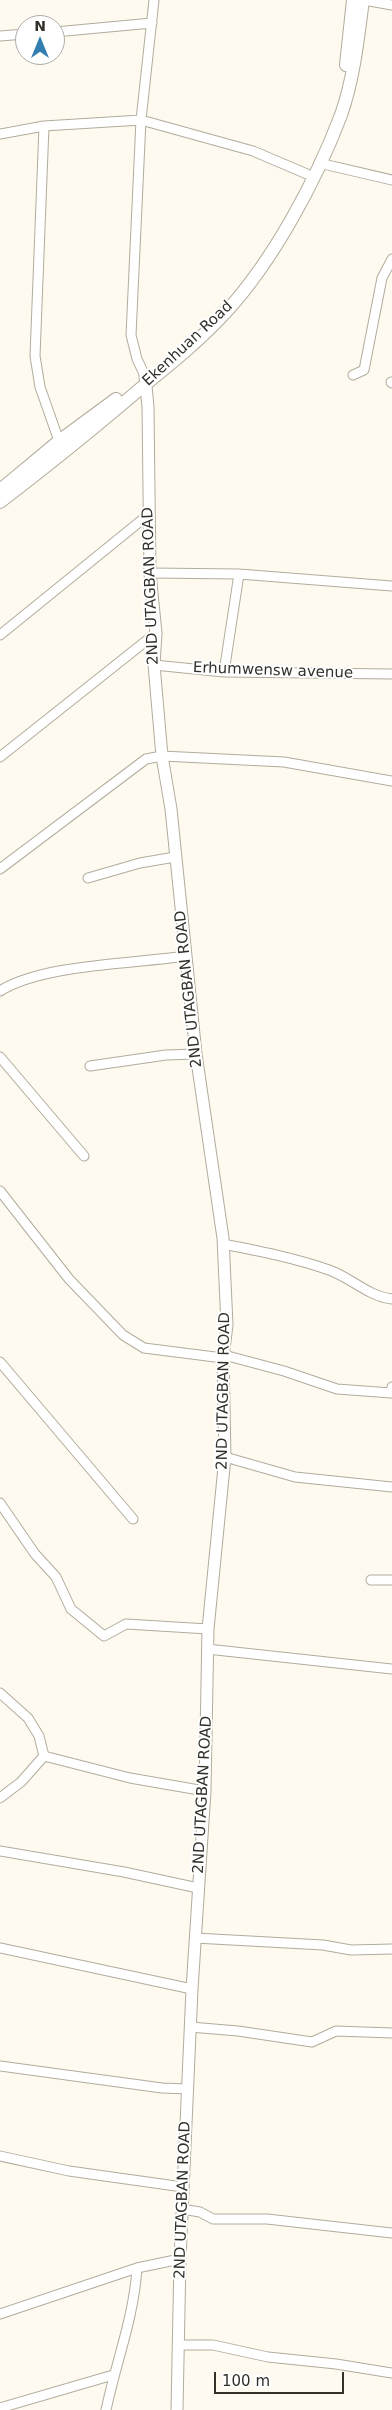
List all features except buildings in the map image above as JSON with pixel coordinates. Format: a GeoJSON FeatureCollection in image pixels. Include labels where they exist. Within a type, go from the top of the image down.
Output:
{"type":"FeatureCollection","features":[{"type":"Feature","properties":{"kind":"main road","name":"Ekenhuan Road"},"geometry":{"type":"LineString","coordinates":[[0,490],[59,442],[146,380],[220,308],[263,252],[307,174],[334,110],[347,62],[353,0]]}},
{"type":"Feature","properties":{"kind":"main road","name":"Ekenhuan Road"},"geometry":{"type":"LineString","coordinates":[[0,502],[77,442],[226,312],[270,256],[319,164],[341,114],[354,65],[363,0]]}},
{"type":"Feature","properties":{"kind":"street"},"geometry":{"type":"LineString","coordinates":[[146,380],[137,359],[131,335],[141,120],[154,0]]}},
{"type":"Feature","properties":{"kind":"street"},"geometry":{"type":"LineString","coordinates":[[363,0],[392,5]]}},
{"type":"Feature","properties":{"kind":"street"},"geometry":{"type":"LineString","coordinates":[[65,31],[152,23]]}},
{"type":"Feature","properties":{"kind":"street"},"geometry":{"type":"LineString","coordinates":[[0,36],[15,35]]}},
{"type":"Feature","properties":{"kind":"street"},"geometry":{"type":"LineString","coordinates":[[0,134],[44,126],[141,120],[253,150],[307,174]]}},
{"type":"Feature","properties":{"kind":"street"},"geometry":{"type":"LineString","coordinates":[[44,126],[35,356],[40,387],[59,442]]}},
{"type":"Feature","properties":{"kind":"street"},"geometry":{"type":"LineString","coordinates":[[319,164],[392,180]]}},
{"type":"Feature","properties":{"kind":"street"},"geometry":{"type":"LineString","coordinates":[[353,375],[364,370],[382,278],[392,259]]}},
{"type":"Feature","properties":{"kind":"street","name":"2ND UTAGBAN ROAD"},"geometry":{"type":"LineString","coordinates":[[146,380],[150,573],[156,633],[154,665],[162,756],[171,809],[196,1054],[223,1244],[227,1325],[224,1356],[225,1457],[208,1629],[205,1791],[190,2026],[180,2258],[177,2410]]}},
{"type":"Feature","properties":{"kind":"street"},"geometry":{"type":"LineString","coordinates":[[0,635],[148,515]]}},
{"type":"Feature","properties":{"kind":"street"},"geometry":{"type":"LineString","coordinates":[[150,573],[239,574],[392,586]]}},
{"type":"Feature","properties":{"kind":"street"},"geometry":{"type":"LineString","coordinates":[[224,672],[239,574]]}},
{"type":"Feature","properties":{"kind":"street"},"geometry":{"type":"LineString","coordinates":[[0,757],[156,633]]}},
{"type":"Feature","properties":{"kind":"street","name":"Erhumwensw avenue"},"geometry":{"type":"LineString","coordinates":[[154,665],[224,672],[392,674]]}},
{"type":"Feature","properties":{"kind":"street"},"geometry":{"type":"LineString","coordinates":[[0,869],[146,759],[162,756],[284,762],[392,781]]}},
{"type":"Feature","properties":{"kind":"street"},"geometry":{"type":"LineString","coordinates":[[88,878],[140,863],[175,857]]}},
{"type":"Feature","properties":{"kind":"street"},"geometry":{"type":"LineString","coordinates":[[0,990],[29,978],[64,971],[185,956]]}},
{"type":"Feature","properties":{"kind":"street"},"geometry":{"type":"LineString","coordinates":[[90,1066],[166,1055],[196,1054]]}},
{"type":"Feature","properties":{"kind":"street"},"geometry":{"type":"LineString","coordinates":[[0,1057],[84,1156]]}},
{"type":"Feature","properties":{"kind":"street"},"geometry":{"type":"LineString","coordinates":[[0,1191],[69,1279],[123,1335],[144,1348],[224,1356],[284,1371],[337,1389],[392,1391]]}},
{"type":"Feature","properties":{"kind":"street"},"geometry":{"type":"LineString","coordinates":[[223,1244],[294,1259],[332,1271],[370,1294],[392,1299]]}},
{"type":"Feature","properties":{"kind":"street"},"geometry":{"type":"LineString","coordinates":[[0,1362],[133,1519]]}},
{"type":"Feature","properties":{"kind":"street"},"geometry":{"type":"LineString","coordinates":[[225,1457],[295,1477],[392,1487]]}},
{"type":"Feature","properties":{"kind":"street"},"geometry":{"type":"LineString","coordinates":[[0,1503],[35,1554],[56,1577],[71,1609],[104,1636],[126,1624],[208,1629]]}},
{"type":"Feature","properties":{"kind":"street"},"geometry":{"type":"LineString","coordinates":[[371,1580],[392,1580]]}},
{"type":"Feature","properties":{"kind":"street"},"geometry":{"type":"LineString","coordinates":[[208,1649],[392,1669]]}},
{"type":"Feature","properties":{"kind":"street"},"geometry":{"type":"LineString","coordinates":[[0,1693],[28,1718],[39,1736],[44,1756]]}},
{"type":"Feature","properties":{"kind":"street"},"geometry":{"type":"LineString","coordinates":[[44,1756],[130,1778],[205,1791]]}},
{"type":"Feature","properties":{"kind":"street"},"geometry":{"type":"LineString","coordinates":[[0,1798],[21,1782],[44,1756]]}},
{"type":"Feature","properties":{"kind":"street"},"geometry":{"type":"LineString","coordinates":[[0,1851],[124,1872],[198,1888]]}},
{"type":"Feature","properties":{"kind":"street"},"geometry":{"type":"LineString","coordinates":[[195,1938],[323,1945],[350,1950],[392,1949]]}},
{"type":"Feature","properties":{"kind":"street"},"geometry":{"type":"LineString","coordinates":[[0,1948],[192,1989]]}},
{"type":"Feature","properties":{"kind":"street"},"geometry":{"type":"LineString","coordinates":[[190,2026],[312,2042],[336,2031],[392,2033]]}},
{"type":"Feature","properties":{"kind":"street"},"geometry":{"type":"LineString","coordinates":[[0,2066],[162,2088],[188,2089]]}},
{"type":"Feature","properties":{"kind":"street"},"geometry":{"type":"LineString","coordinates":[[0,2156],[69,2171],[183,2187]]}},
{"type":"Feature","properties":{"kind":"street"},"geometry":{"type":"LineString","coordinates":[[182,2208],[200,2212],[213,2219],[267,2219],[392,2233]]}},
{"type":"Feature","properties":{"kind":"street"},"geometry":{"type":"LineString","coordinates":[[0,2314],[137,2268],[180,2258]]}},
{"type":"Feature","properties":{"kind":"street"},"geometry":{"type":"LineString","coordinates":[[106,2410],[113,2375],[129,2326],[135,2296],[137,2268]]}},
{"type":"Feature","properties":{"kind":"street"},"geometry":{"type":"LineString","coordinates":[[178,2346],[213,2345],[268,2357],[336,2364],[392,2373]]}},
{"type":"Feature","properties":{"kind":"street"},"geometry":{"type":"LineString","coordinates":[[0,2408],[113,2375]]}}]}
